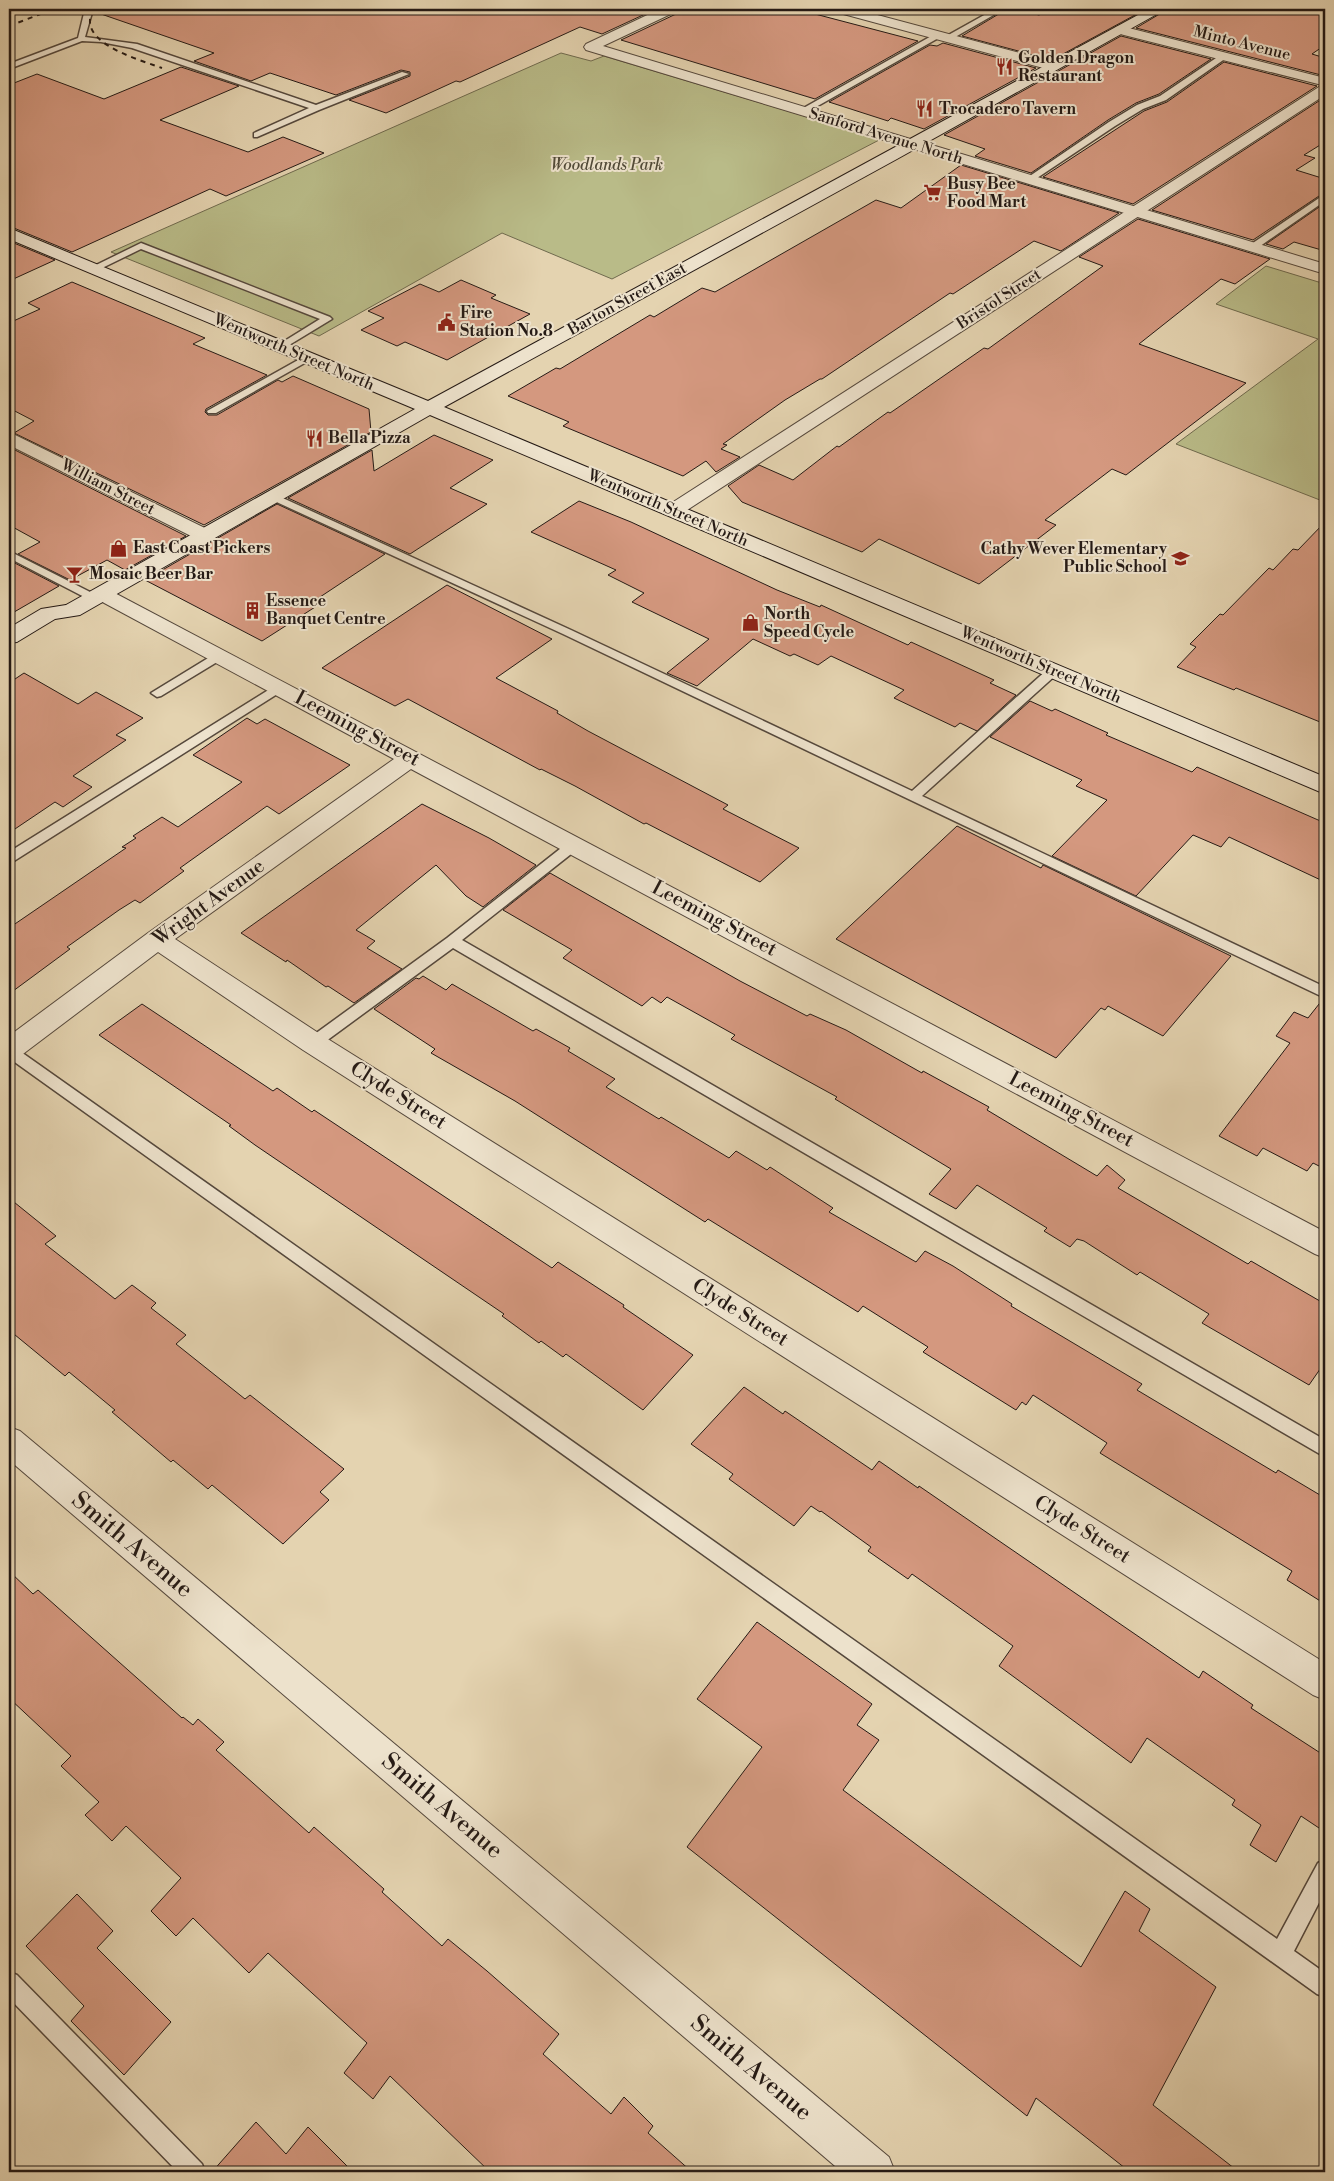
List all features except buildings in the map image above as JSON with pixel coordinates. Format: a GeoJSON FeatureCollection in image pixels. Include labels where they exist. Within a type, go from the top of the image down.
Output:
{"type":"FeatureCollection","features":[{"type":"Feature","properties":{"kind":"street","name":"Sanford Avenue North"},"geometry":{"type":"LineString","coordinates":[[670,9],[591,47],[1325,269]]}},
{"type":"Feature","properties":{"kind":"street"},"geometry":{"type":"LineString","coordinates":[[841,9],[1052,66]]}},
{"type":"Feature","properties":{"kind":"street","name":"Barton Street East"},"geometry":{"type":"LineString","coordinates":[[9,637],[50,614],[72,610],[98,596],[698,260],[1160,9]]}},
{"type":"Feature","properties":{"kind":"street","name":"Minto Avenue"},"geometry":{"type":"LineString","coordinates":[[1121,30],[1325,82]]}},
{"type":"Feature","properties":{"kind":"street","name":"Bristol Street"},"geometry":{"type":"LineString","coordinates":[[674,510],[1325,89]]}},
{"type":"Feature","properties":{"kind":"street","name":"Wentworth Street North"},"geometry":{"type":"LineString","coordinates":[[9,233],[674,510],[1325,786]]}},
{"type":"Feature","properties":{"kind":"street","name":"William Street"},"geometry":{"type":"LineString","coordinates":[[9,438],[206,536]]}},
{"type":"Feature","properties":{"kind":"street","name":"Leeming Street"},"geometry":{"type":"LineString","coordinates":[[98,596],[218,656],[575,844],[1325,1246]]}},
{"type":"Feature","properties":{"kind":"street","name":"Barton Street East"},"geometry":{"type":"LineString","coordinates":[[9,658],[67,624],[72,610]]}},
{"type":"Feature","properties":{"kind":"street","name":"Wright Avenue"},"geometry":{"type":"LineString","coordinates":[[9,1051],[157,940],[411,758]]}},
{"type":"Feature","properties":{"kind":"street","name":"Clyde Street"},"geometry":{"type":"LineString","coordinates":[[157,940],[314,1043],[1325,1683]]}},
{"type":"Feature","properties":{"kind":"street","name":"Smith Avenue"},"geometry":{"type":"LineString","coordinates":[[9,1441],[874,2172]]}},
{"type":"Feature","properties":{"kind":"lane"},"geometry":{"type":"LineString","coordinates":[[81,39],[89,9]]}},
{"type":"Feature","properties":{"kind":"lane"},"geometry":{"type":"LineString","coordinates":[[804,110],[1000,9]]}},
{"type":"Feature","properties":{"kind":"lane"},"geometry":{"type":"LineString","coordinates":[[9,68],[81,39],[101,40],[134,46],[316,108]]}},
{"type":"Feature","properties":{"kind":"lane"},"geometry":{"type":"LineString","coordinates":[[1028,180],[1112,124],[1140,107],[1163,98],[1224,56]]}},
{"type":"Feature","properties":{"kind":"lane"},"geometry":{"type":"LineString","coordinates":[[257,134],[316,108],[406,74]]}},
{"type":"Feature","properties":{"kind":"lane"},"geometry":{"type":"LineString","coordinates":[[1253,248],[1324,198]]}},
{"type":"Feature","properties":{"kind":"lane"},"geometry":{"type":"LineString","coordinates":[[95,268],[140,246],[326,319],[281,347]]}},
{"type":"Feature","properties":{"kind":"lane"},"geometry":{"type":"LineString","coordinates":[[212,410],[307,358]]}},
{"type":"Feature","properties":{"kind":"lane"},"geometry":{"type":"LineString","coordinates":[[274,497],[567,632],[1325,993]]}},
{"type":"Feature","properties":{"kind":"lane"},"geometry":{"type":"LineString","coordinates":[[9,554],[98,596]]}},
{"type":"Feature","properties":{"kind":"lane"},"geometry":{"type":"LineString","coordinates":[[157,693],[218,656]]}},
{"type":"Feature","properties":{"kind":"lane"},"geometry":{"type":"LineString","coordinates":[[913,797],[1053,671]]}},
{"type":"Feature","properties":{"kind":"lane"},"geometry":{"type":"LineString","coordinates":[[9,858],[278,688]]}},
{"type":"Feature","properties":{"kind":"lane"},"geometry":{"type":"LineString","coordinates":[[314,1043],[452,941],[575,844]]}},
{"type":"Feature","properties":{"kind":"lane"},"geometry":{"type":"LineString","coordinates":[[452,941],[1325,1449]]}},
{"type":"Feature","properties":{"kind":"lane"},"geometry":{"type":"LineString","coordinates":[[9,1051],[1325,1986]]}},
{"type":"Feature","properties":{"kind":"lane"},"geometry":{"type":"LineString","coordinates":[[1281,1953],[1325,1870]]}},
{"type":"Feature","properties":{"kind":"lane"},"geometry":{"type":"LineString","coordinates":[[9,1983],[194,2172]]}},
{"type":"Feature","properties":{"kind":"green space","name":"Woodlands Park"},"geometry":{"type":"Polygon","coordinates":[[[561,53],[591,61],[604,56],[881,139],[612,279],[502,233],[319,336],[111,252],[561,53]]]}},
{"type":"Feature","properties":{"kind":"green space"},"geometry":{"type":"Polygon","coordinates":[[[1266,266],[1325,284],[1325,502],[1176,444],[1318,339],[1216,304],[1266,266]]]}},
{"type":"Feature","properties":{"kind":"railway"},"geometry":{"type":"LineString","coordinates":[[9,26],[54,9]]}},
{"type":"Feature","properties":{"kind":"railway"},"geometry":{"type":"LineString","coordinates":[[93,9],[90,20],[92,29],[107,45],[130,57],[162,68]]}},
{"type":"Feature","properties":{"kind":"place","name":"Golden Dragon Restaurant"},"geometry":{"type":"Point","coordinates":[1004,67]}},
{"type":"Feature","properties":{"kind":"place","name":"Trocadero Tavern"},"geometry":{"type":"Point","coordinates":[925,109]}},
{"type":"Feature","properties":{"kind":"place","name":"Busy Bee Food Mart"},"geometry":{"type":"Point","coordinates":[933,193]}},
{"type":"Feature","properties":{"kind":"place","name":"Fire Station No.8"},"geometry":{"type":"Point","coordinates":[446,322]}},
{"type":"Feature","properties":{"kind":"place","name":"Bella Pizza"},"geometry":{"type":"Point","coordinates":[314,438]}},
{"type":"Feature","properties":{"kind":"place","name":"East Coast Pickers"},"geometry":{"type":"Point","coordinates":[119,548]}},
{"type":"Feature","properties":{"kind":"place","name":"Cathy Wever Elementary Public School"},"geometry":{"type":"Point","coordinates":[1181,558]}},
{"type":"Feature","properties":{"kind":"place","name":"Mosaic Beer Bar"},"geometry":{"type":"Point","coordinates":[75,574]}},
{"type":"Feature","properties":{"kind":"place","name":"Essence Banquet Centre"},"geometry":{"type":"Point","coordinates":[252,610]}},
{"type":"Feature","properties":{"kind":"place","name":"North Speed Cycle"},"geometry":{"type":"Point","coordinates":[750,623]}}]}
